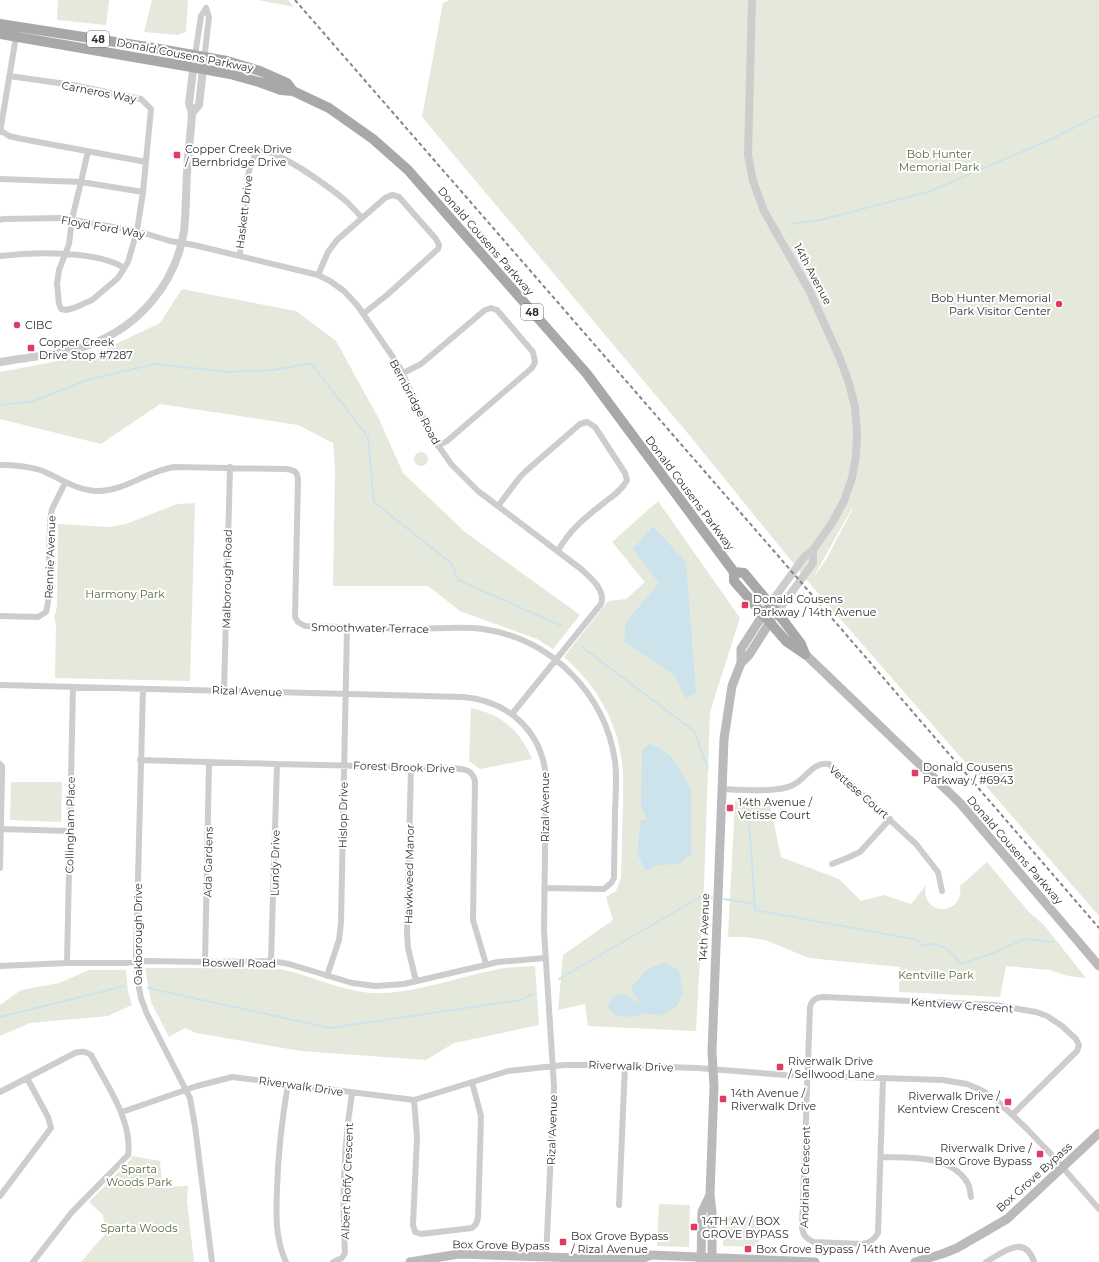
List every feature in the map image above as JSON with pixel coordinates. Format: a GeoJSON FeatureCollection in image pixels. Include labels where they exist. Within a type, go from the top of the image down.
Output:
{"type":"FeatureCollection","features":[{"type":"Feature","properties":{"kind":"main road","name":"Donald Cousens Parkway"},"geometry":{"type":"LineString","coordinates":[[0,24],[227,61],[260,71],[287,82],[293,91]]}},
{"type":"Feature","properties":{"kind":"main road","name":"Donald Cousens Parkway"},"geometry":{"type":"LineString","coordinates":[[0,34],[230,74],[281,90],[293,91],[335,112],[373,139],[408,170],[587,374],[734,572],[734,581],[786,641],[805,654],[960,803],[1099,966]]}},
{"type":"Feature","properties":{"kind":"main road","name":"Donald Cousens Parkway"},"geometry":{"type":"LineString","coordinates":[[734,572],[744,573],[777,612],[801,644],[805,654]]}},
{"type":"Feature","properties":{"kind":"main road","name":"14th Avenue"},"geometry":{"type":"LineString","coordinates":[[712,1260],[712,1213],[710,1194],[714,1087],[712,1036],[724,739],[732,686],[740,663],[741,649],[766,618],[770,604]]}},
{"type":"Feature","properties":{"kind":"main road","name":"Box Grove Bypass"},"geometry":{"type":"LineString","coordinates":[[916,1262],[957,1248],[1007,1219],[1099,1133]]}},
{"type":"Feature","properties":{"kind":"main road","name":"14th Avenue"},"geometry":{"type":"LineString","coordinates":[[701,1260],[702,1212],[710,1194]]}},
{"type":"Feature","properties":{"kind":"main road","name":"Box Grove Bypass"},"geometry":{"type":"LineString","coordinates":[[410,1262],[459,1254],[641,1261],[651,1255],[701,1260],[815,1262]]}},
{"type":"Feature","properties":{"kind":"street","name":"14th Avenue"},"geometry":{"type":"LineString","coordinates":[[752,0],[748,155],[753,181],[764,211],[809,290],[839,356],[849,383],[855,407],[857,431],[856,456],[852,478],[844,501],[832,523],[813,550],[804,557],[770,604]]}},
{"type":"Feature","properties":{"kind":"street"},"geometry":{"type":"LineString","coordinates":[[0,362],[80,348],[103,339],[119,330],[142,312],[157,295],[172,269],[184,230],[192,113],[189,103],[192,76],[199,68],[201,16],[206,8],[209,16],[200,56]]}},
{"type":"Feature","properties":{"kind":"street"},"geometry":{"type":"LineString","coordinates":[[16,37],[0,131],[9,136],[146,162]]}},
{"type":"Feature","properties":{"kind":"street","name":"Carneros Way"},"geometry":{"type":"LineString","coordinates":[[9,76],[73,85],[141,99],[151,109],[143,192],[136,231],[128,262],[118,278],[92,300],[66,310],[61,309],[59,304],[57,284],[59,270],[65,254]]}},
{"type":"Feature","properties":{"kind":"street"},"geometry":{"type":"LineString","coordinates":[[65,254],[69,244],[72,219],[88,151]]}},
{"type":"Feature","properties":{"kind":"street","name":"Haskett Drive"},"geometry":{"type":"LineString","coordinates":[[239,256],[244,233],[250,169],[254,157],[260,151],[273,153],[316,178],[348,203],[362,218]]}},
{"type":"Feature","properties":{"kind":"street"},"geometry":{"type":"LineString","coordinates":[[0,179],[81,182],[143,192]]}},
{"type":"Feature","properties":{"kind":"street"},"geometry":{"type":"LineString","coordinates":[[318,275],[331,247],[337,240],[385,198],[392,195],[399,197],[436,239],[439,245],[438,250],[363,314]]}},
{"type":"Feature","properties":{"kind":"street","name":"Floyd Ford Way"},"geometry":{"type":"LineString","coordinates":[[0,220],[72,219],[136,231],[181,242]]}},
{"type":"Feature","properties":{"kind":"street","name":"Bernbridge Road"},"geometry":{"type":"LineString","coordinates":[[181,242],[318,275],[344,291],[357,305],[403,373],[419,412],[438,446],[462,476],[498,506],[558,551],[590,578],[601,591],[603,598],[602,604],[512,714]]}},
{"type":"Feature","properties":{"kind":"street"},"geometry":{"type":"LineString","coordinates":[[0,256],[37,253],[72,254],[106,260],[118,264],[124,268]]}},
{"type":"Feature","properties":{"kind":"street"},"geometry":{"type":"LineString","coordinates":[[403,373],[421,364],[485,310],[492,308],[497,310],[534,352],[536,362],[532,368],[447,441],[438,446]]}},
{"type":"Feature","properties":{"kind":"street"},"geometry":{"type":"LineString","coordinates":[[498,506],[526,470],[580,424],[587,422],[595,427],[627,475],[628,480],[621,489],[575,528],[563,542],[558,551]]}},
{"type":"Feature","properties":{"kind":"street","name":"Smoothwater Terrace"},"geometry":{"type":"LineString","coordinates":[[0,465],[15,465],[32,468],[65,483],[84,489],[104,490],[120,488],[167,468],[182,466],[286,469],[294,471],[297,474],[295,617],[298,622],[305,626],[484,629],[509,635],[526,642],[556,660],[569,670],[586,690],[602,717],[611,743],[616,774],[614,878],[612,883],[604,889],[544,888]]}},
{"type":"Feature","properties":{"kind":"street","name":"Malborough Road"},"geometry":{"type":"LineString","coordinates":[[224,691],[230,467]]}},
{"type":"Feature","properties":{"kind":"street","name":"Rennie Avenue"},"geometry":{"type":"LineString","coordinates":[[0,616],[38,617],[46,612],[48,603],[50,521],[52,509],[65,483]]}},
{"type":"Feature","properties":{"kind":"street","name":"14th Avenue"},"geometry":{"type":"LineString","coordinates":[[766,618],[777,612],[813,563],[813,550]]}},
{"type":"Feature","properties":{"kind":"street","name":"Hislop Drive"},"geometry":{"type":"LineString","coordinates":[[327,976],[340,931],[347,627]]}},
{"type":"Feature","properties":{"kind":"street","name":"Rizal Avenue"},"geometry":{"type":"LineString","coordinates":[[0,685],[471,698],[492,703],[512,714],[525,727],[535,740],[545,766],[544,930],[554,1098],[546,1258]]}},
{"type":"Feature","properties":{"kind":"street","name":"Collingham Place"},"geometry":{"type":"LineString","coordinates":[[67,963],[74,687]]}},
{"type":"Feature","properties":{"kind":"street","name":"Oakborough Drive"},"geometry":{"type":"LineString","coordinates":[[143,688],[140,760],[136,962],[137,984],[144,1006],[190,1098],[194,1113],[212,1262]]}},
{"type":"Feature","properties":{"kind":"street","name":"Forest Brook Drive"},"geometry":{"type":"LineString","coordinates":[[140,760],[466,769],[472,773],[475,787],[473,920],[486,964]]}},
{"type":"Feature","properties":{"kind":"street","name":"Ada Gardens"},"geometry":{"type":"LineString","coordinates":[[205,962],[210,762]]}},
{"type":"Feature","properties":{"kind":"street","name":"Vettese Court"},"geometry":{"type":"LineString","coordinates":[[722,789],[763,790],[786,788],[794,785],[817,765],[823,763],[829,764],[913,841],[938,872],[942,890]]}},
{"type":"Feature","properties":{"kind":"street"},"geometry":{"type":"LineString","coordinates":[[0,764],[2,766],[0,868]]}},
{"type":"Feature","properties":{"kind":"street","name":"Lundy Drive"},"geometry":{"type":"LineString","coordinates":[[271,961],[277,764]]}},
{"type":"Feature","properties":{"kind":"street","name":"Hawkweed Manor"},"geometry":{"type":"LineString","coordinates":[[411,767],[407,931],[408,948],[416,981]]}},
{"type":"Feature","properties":{"kind":"street"},"geometry":{"type":"LineString","coordinates":[[832,864],[860,852],[890,819]]}},
{"type":"Feature","properties":{"kind":"street"},"geometry":{"type":"LineString","coordinates":[[1,829],[70,831]]}},
{"type":"Feature","properties":{"kind":"street","name":"Boswell Road"},"geometry":{"type":"LineString","coordinates":[[0,966],[67,963],[271,961],[289,964],[352,983],[376,986],[416,981],[486,964],[545,958]]}},
{"type":"Feature","properties":{"kind":"street","name":"Kentview Crescent"},"geometry":{"type":"LineString","coordinates":[[808,1076],[810,1007],[811,1003],[816,998],[995,1005],[1025,1010],[1047,1016],[1055,1020],[1076,1040],[1078,1045],[1077,1051],[1072,1058],[1012,1115]]}},
{"type":"Feature","properties":{"kind":"street"},"geometry":{"type":"LineString","coordinates":[[0,1092],[75,1053],[82,1051],[87,1052],[91,1056],[122,1112],[128,1137],[128,1154],[72,1212],[34,1262]]}},
{"type":"Feature","properties":{"kind":"street","name":"Riverwalk Drive"},"geometry":{"type":"LineString","coordinates":[[122,1112],[186,1090],[232,1078],[414,1100],[517,1069],[585,1064],[713,1069],[808,1076],[943,1080],[963,1083],[975,1087],[989,1095],[1012,1115],[1050,1153],[1099,1210]]}},
{"type":"Feature","properties":{"kind":"street"},"geometry":{"type":"LineString","coordinates":[[619,1204],[625,1065]]}},
{"type":"Feature","properties":{"kind":"street","name":"Andriana Crescent"},"geometry":{"type":"LineString","coordinates":[[808,1076],[803,1233],[807,1239],[813,1242],[863,1244],[870,1242],[878,1233],[883,1078]]}},
{"type":"Feature","properties":{"kind":"street"},"geometry":{"type":"LineString","coordinates":[[0,1196],[51,1128],[48,1117],[27,1078]]}},
{"type":"Feature","properties":{"kind":"street"},"geometry":{"type":"LineString","coordinates":[[414,1100],[417,1137],[413,1225],[415,1232],[421,1234],[472,1228],[476,1224],[478,1218],[482,1126],[480,1108],[472,1082]]}},
{"type":"Feature","properties":{"kind":"street"},"geometry":{"type":"LineString","coordinates":[[286,1262],[280,1245],[276,1214],[278,1158],[288,1084]]}},
{"type":"Feature","properties":{"kind":"street","name":"Albert Roffy Crescent"},"geometry":{"type":"LineString","coordinates":[[333,1262],[342,1258],[345,1253],[345,1168],[348,1119],[352,1093]]}},
{"type":"Feature","properties":{"kind":"street"},"geometry":{"type":"LineString","coordinates":[[881,1157],[924,1159],[942,1163],[961,1175],[968,1183],[971,1197]]}},
{"type":"Feature","properties":{"kind":"street"},"geometry":{"type":"LineString","coordinates":[[986,1262],[1009,1249],[1018,1246],[1026,1248],[1034,1262]]}},
{"type":"Feature","properties":{"kind":"green space"},"geometry":{"type":"Polygon","coordinates":[[[58,0],[109,0],[106,25],[57,20],[58,0]]]}},
{"type":"Feature","properties":{"kind":"green space"},"geometry":{"type":"Polygon","coordinates":[[[152,0],[188,0],[186,32],[177,35],[144,32],[152,0]]]}},
{"type":"Feature","properties":{"kind":"green space"},"geometry":{"type":"Polygon","coordinates":[[[258,0],[288,0],[294,7],[258,0]]]}},
{"type":"Feature","properties":{"kind":"green space","name":"Bob Hunter Memorial Park"},"geometry":{"type":"Polygon","coordinates":[[[450,0],[1099,0],[1099,916],[810,584],[690,436],[422,117],[443,3],[450,0]],[[853,508],[813,578],[827,558],[853,508]]]}},
{"type":"Feature","properties":{"kind":"green space"},"geometry":{"type":"Polygon","coordinates":[[[182,289],[296,311],[336,341],[379,419],[403,473],[465,532],[580,615],[553,649],[537,639],[460,611],[428,586],[333,586],[335,470],[333,443],[298,425],[160,404],[101,444],[0,419],[0,372],[95,354],[160,323],[182,289]]]}},
{"type":"Feature","properties":{"kind":"green space"},"geometry":{"type":"Polygon","coordinates":[[[418,452],[424,452],[428,456],[428,462],[424,466],[418,466],[414,462],[414,456],[418,452]]]}},
{"type":"Feature","properties":{"kind":"green space"},"geometry":{"type":"Polygon","coordinates":[[[658,501],[740,618],[710,712],[704,886],[696,1031],[588,1026],[585,1004],[558,1010],[563,955],[613,920],[606,897],[616,891],[621,878],[623,808],[623,768],[619,747],[610,717],[595,691],[564,657],[608,601],[626,599],[645,582],[612,542],[658,501]]]}},
{"type":"Feature","properties":{"kind":"green space","name":"Harmony Park"},"geometry":{"type":"Polygon","coordinates":[[[195,503],[190,681],[55,678],[56,625],[54,618],[57,605],[58,524],[109,527],[126,524],[177,504],[195,503]]]}},
{"type":"Feature","properties":{"kind":"green space"},"geometry":{"type":"Polygon","coordinates":[[[471,708],[492,715],[508,725],[521,739],[532,759],[480,769],[469,761],[471,708]]]}},
{"type":"Feature","properties":{"kind":"green space"},"geometry":{"type":"Polygon","coordinates":[[[11,782],[62,782],[61,822],[10,820],[11,782]]]}},
{"type":"Feature","properties":{"kind":"green space","name":"Kentville Park"},"geometry":{"type":"Polygon","coordinates":[[[769,800],[781,857],[839,879],[861,901],[884,895],[911,904],[926,885],[926,896],[929,903],[935,908],[950,908],[956,903],[960,896],[960,886],[987,862],[1029,912],[1044,925],[1086,978],[1068,976],[1050,970],[1006,966],[1000,997],[899,992],[900,967],[809,958],[765,940],[744,937],[728,937],[735,801],[769,800]]]}},
{"type":"Feature","properties":{"kind":"green space"},"geometry":{"type":"Polygon","coordinates":[[[535,966],[539,1025],[454,1043],[426,1060],[301,1051],[196,1033],[185,1028],[169,1037],[151,1002],[145,968],[272,968],[297,973],[360,992],[388,993],[417,989],[475,974],[512,967],[535,966]]]}},
{"type":"Feature","properties":{"kind":"green space"},"geometry":{"type":"Polygon","coordinates":[[[89,970],[126,970],[128,991],[132,1005],[108,1016],[30,1023],[0,1036],[0,1005],[21,990],[59,983],[89,970]]]}},
{"type":"Feature","properties":{"kind":"green space","name":"Sparta Woods"},"geometry":{"type":"Polygon","coordinates":[[[132,1156],[160,1161],[162,1187],[188,1186],[187,1201],[194,1262],[81,1262],[105,1234],[103,1215],[89,1202],[131,1159],[132,1156]]]}},
{"type":"Feature","properties":{"kind":"green space"},"geometry":{"type":"Polygon","coordinates":[[[659,1204],[690,1205],[689,1247],[657,1246],[659,1204]]]}},
{"type":"Feature","properties":{"kind":"green space"},"geometry":{"type":"Polygon","coordinates":[[[724,1216],[760,1217],[759,1247],[723,1246],[724,1216]]]}},
{"type":"Feature","properties":{"kind":"water"},"geometry":{"type":"Polygon","coordinates":[[[653,526],[686,562],[696,692],[686,699],[675,676],[624,641],[626,622],[659,583],[633,549],[653,526]]]}},
{"type":"Feature","properties":{"kind":"water"},"geometry":{"type":"Polygon","coordinates":[[[650,743],[670,755],[691,789],[691,854],[679,864],[658,865],[646,871],[637,854],[641,820],[647,820],[641,806],[642,751],[650,743]]]}},
{"type":"Feature","properties":{"kind":"water"},"geometry":{"type":"Polygon","coordinates":[[[665,962],[679,971],[683,992],[678,1005],[660,1016],[645,1013],[634,1017],[617,1016],[611,1012],[608,1006],[611,1000],[619,994],[627,995],[640,1004],[631,987],[648,969],[665,962]]]}},
{"type":"Feature","properties":{"kind":"waterway"},"geometry":{"type":"LineString","coordinates":[[792,224],[820,220],[928,192],[1052,139],[1099,115]]}},
{"type":"Feature","properties":{"kind":"waterway"},"geometry":{"type":"LineString","coordinates":[[0,405],[34,401],[87,380],[155,364],[228,372],[274,370],[311,363],[368,437],[374,502],[452,564],[458,580],[560,625]]}},
{"type":"Feature","properties":{"kind":"waterway"},"geometry":{"type":"LineString","coordinates":[[582,647],[694,731],[708,768]]}},
{"type":"Feature","properties":{"kind":"waterway"},"geometry":{"type":"LineString","coordinates":[[747,804],[755,910],[918,940],[920,945],[938,945],[949,951],[961,964],[994,953],[1024,939],[1053,942]]}},
{"type":"Feature","properties":{"kind":"waterway"},"geometry":{"type":"LineString","coordinates":[[559,979],[702,896],[712,898]]}},
{"type":"Feature","properties":{"kind":"waterway"},"geometry":{"type":"LineString","coordinates":[[724,899],[755,904]]}},
{"type":"Feature","properties":{"kind":"waterway"},"geometry":{"type":"LineString","coordinates":[[0,1017],[125,986]]}},
{"type":"Feature","properties":{"kind":"waterway"},"geometry":{"type":"LineString","coordinates":[[148,988],[330,1028],[520,1000],[532,994]]}},
{"type":"Feature","properties":{"kind":"railway"},"geometry":{"type":"LineString","coordinates":[[295,0],[1099,928]]}},
{"type":"Feature","properties":{"kind":"place","name":"Copper Creek Drive / Bernbridge Drive"},"geometry":{"type":"Point","coordinates":[177,155]}},
{"type":"Feature","properties":{"kind":"place","name":"Bob Hunter Memorial Park Visitor Center"},"geometry":{"type":"Point","coordinates":[1059,304]}},
{"type":"Feature","properties":{"kind":"place","name":"CIBC"},"geometry":{"type":"Point","coordinates":[17,325]}},
{"type":"Feature","properties":{"kind":"place","name":"Copper Creek Drive Stop #7287"},"geometry":{"type":"Point","coordinates":[31,348]}},
{"type":"Feature","properties":{"kind":"place","name":"Donald Cousens Parkway / 14th Avenue"},"geometry":{"type":"Point","coordinates":[745,605]}},
{"type":"Feature","properties":{"kind":"place","name":"Donald Cousens Parkway / #6943"},"geometry":{"type":"Point","coordinates":[915,773]}},
{"type":"Feature","properties":{"kind":"place","name":"14th Avenue / Vetisse Court"},"geometry":{"type":"Point","coordinates":[730,808]}},
{"type":"Feature","properties":{"kind":"place","name":"Riverwalk Drive / Sellwood Lane"},"geometry":{"type":"Point","coordinates":[780,1067]}},
{"type":"Feature","properties":{"kind":"place","name":"14th Avenue / Riverwalk Drive"},"geometry":{"type":"Point","coordinates":[723,1099]}},
{"type":"Feature","properties":{"kind":"place","name":"Riverwalk Drive / Kentview Crescent"},"geometry":{"type":"Point","coordinates":[1008,1102]}},
{"type":"Feature","properties":{"kind":"place","name":"Riverwalk Drive / Box Grove Bypass"},"geometry":{"type":"Point","coordinates":[1040,1154]}},
{"type":"Feature","properties":{"kind":"place","name":"14TH AV / BOX GROVE BYPASS"},"geometry":{"type":"Point","coordinates":[694,1227]}},
{"type":"Feature","properties":{"kind":"place","name":"Box Grove Bypass / Rizal Avenue"},"geometry":{"type":"Point","coordinates":[563,1242]}},
{"type":"Feature","properties":{"kind":"place","name":"Box Grove Bypass / 14th Avenue"},"geometry":{"type":"Point","coordinates":[748,1249]}},
{"type":"Feature","properties":{"kind":"park label","name":"Sparta Woods Park"},"geometry":{"type":"Point","coordinates":[139,1175]}}]}
